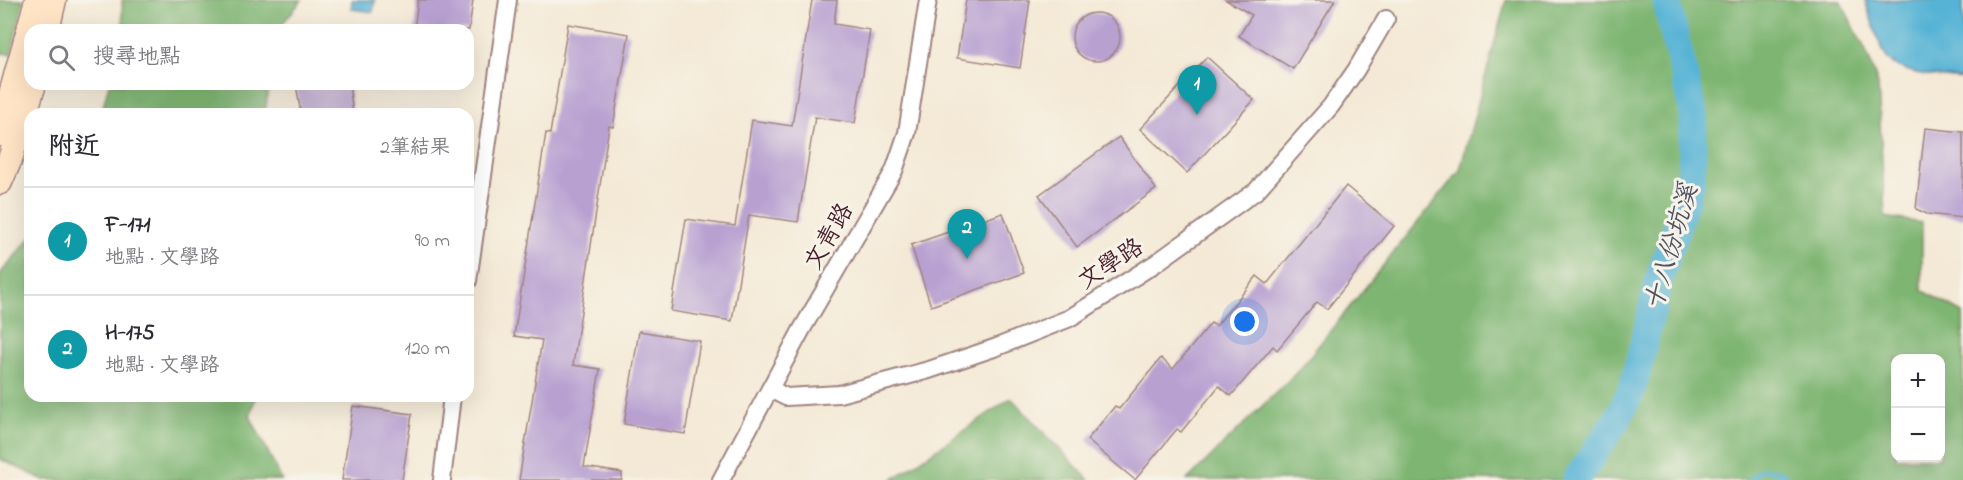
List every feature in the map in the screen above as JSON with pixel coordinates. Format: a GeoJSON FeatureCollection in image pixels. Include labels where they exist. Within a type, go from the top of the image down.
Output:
{"type":"FeatureCollection","features":[{"type":"Feature","properties":{"kind":"street"},"geometry":{"type":"LineString","coordinates":[[30,24],[37,0]]}},
{"type":"Feature","properties":{"kind":"street"},"geometry":{"type":"LineString","coordinates":[[48,24],[54,0]]}},
{"type":"Feature","properties":{"kind":"street"},"geometry":{"type":"LineString","coordinates":[[475,179],[508,0]]}},
{"type":"Feature","properties":{"kind":"street","name":"文青路"},"geometry":{"type":"LineString","coordinates":[[721,480],[802,329],[894,171],[907,133],[928,0]]}},
{"type":"Feature","properties":{"kind":"street","name":"文學路"},"geometry":{"type":"LineString","coordinates":[[770,389],[786,397],[839,394],[929,370],[997,347],[1070,318],[1156,263],[1256,191],[1330,106],[1356,70],[1386,19]]}},
{"type":"Feature","properties":{"kind":"street"},"geometry":{"type":"LineString","coordinates":[[0,134],[24,47]]}},
{"type":"Feature","properties":{"kind":"street"},"geometry":{"type":"LineString","coordinates":[[26,108],[32,90]]}},
{"type":"Feature","properties":{"kind":"street"},"geometry":{"type":"LineString","coordinates":[[0,182],[24,115]]}},
{"type":"Feature","properties":{"kind":"street"},"geometry":{"type":"LineString","coordinates":[[442,480],[451,402]]}},
{"type":"Feature","properties":{"kind":"green space"},"geometry":{"type":"Polygon","coordinates":[[[0,0],[24,0],[11,54],[0,53],[0,0]]]}},
{"type":"Feature","properties":{"kind":"green space"},"geometry":{"type":"Polygon","coordinates":[[[122,0],[302,0],[282,24],[123,24],[122,0]]]}},
{"type":"Feature","properties":{"kind":"green space"},"geometry":{"type":"Polygon","coordinates":[[[1506,0],[1840,0],[1866,51],[1878,84],[1885,217],[1922,223],[1922,290],[1963,313],[1963,480],[1187,480],[1298,371],[1460,170],[1506,0]]]}},
{"type":"Feature","properties":{"kind":"green space"},"geometry":{"type":"Polygon","coordinates":[[[107,90],[268,90],[266,108],[103,108],[107,90]]]}},
{"type":"Feature","properties":{"kind":"green space"},"geometry":{"type":"Polygon","coordinates":[[[24,245],[24,402],[254,402],[250,416],[282,480],[44,480],[0,459],[0,274],[24,245]]]}},
{"type":"Feature","properties":{"kind":"green space"},"geometry":{"type":"Polygon","coordinates":[[[1011,398],[1089,480],[892,480],[1011,398]]]}},
{"type":"Feature","properties":{"kind":"water"},"geometry":{"type":"Polygon","coordinates":[[[352,0],[375,0],[373,12],[351,9],[352,0]]]}},
{"type":"Feature","properties":{"kind":"water"},"geometry":{"type":"Polygon","coordinates":[[[1865,0],[1963,0],[1963,79],[1911,72],[1893,64],[1880,46],[1865,0]]]}},
{"type":"Feature","properties":{"kind":"building"},"geometry":{"type":"Polygon","coordinates":[[[418,0],[473,0],[470,24],[415,24],[418,0]]]}},
{"type":"Feature","properties":{"kind":"building"},"geometry":{"type":"Polygon","coordinates":[[[812,0],[837,0],[834,24],[870,30],[855,123],[815,117],[798,222],[749,215],[732,321],[671,311],[686,219],[735,226],[752,120],[792,126],[812,0]]]}},
{"type":"Feature","properties":{"kind":"building"},"geometry":{"type":"Polygon","coordinates":[[[966,0],[1030,0],[1020,68],[957,58],[966,0]]]}},
{"type":"Feature","properties":{"kind":"building"},"geometry":{"type":"Polygon","coordinates":[[[1226,0],[1335,0],[1293,69],[1239,36],[1252,15],[1226,0]]]}},
{"type":"Feature","properties":{"kind":"building"},"geometry":{"type":"Polygon","coordinates":[[[1096,13],[1113,20],[1120,37],[1113,54],[1096,61],[1079,54],[1072,37],[1079,20],[1096,13]]]}},
{"type":"Feature","properties":{"kind":"building"},"geometry":{"type":"Polygon","coordinates":[[[568,24],[629,34],[613,127],[609,126],[573,365],[600,369],[584,467],[622,473],[622,480],[519,480],[542,340],[514,336],[546,133],[550,134],[568,24]]]}},
{"type":"Feature","properties":{"kind":"building"},"geometry":{"type":"Polygon","coordinates":[[[1207,57],[1254,100],[1187,173],[1140,129],[1207,57]]]}},
{"type":"Feature","properties":{"kind":"building"},"geometry":{"type":"Polygon","coordinates":[[[297,90],[350,90],[352,108],[300,108],[297,90]]]}},
{"type":"Feature","properties":{"kind":"building"},"geometry":{"type":"Polygon","coordinates":[[[1925,128],[1963,132],[1963,218],[1927,214],[1916,209],[1925,128]]]}},
{"type":"Feature","properties":{"kind":"building"},"geometry":{"type":"Polygon","coordinates":[[[1119,137],[1156,189],[1077,247],[1039,195],[1119,137]]]}},
{"type":"Feature","properties":{"kind":"building"},"geometry":{"type":"Polygon","coordinates":[[[1346,186],[1394,226],[1327,309],[1317,302],[1277,350],[1273,346],[1231,396],[1219,386],[1181,432],[1177,429],[1135,480],[1087,440],[1115,406],[1119,409],[1161,358],[1173,369],[1211,323],[1216,326],[1257,276],[1267,284],[1346,186]]]}},
{"type":"Feature","properties":{"kind":"building"},"geometry":{"type":"Polygon","coordinates":[[[1003,213],[1024,273],[931,306],[911,245],[1003,213]]]}},
{"type":"Feature","properties":{"kind":"building"},"geometry":{"type":"Polygon","coordinates":[[[639,331],[700,341],[685,434],[624,424],[639,331]]]}},
{"type":"Feature","properties":{"kind":"building"},"geometry":{"type":"Polygon","coordinates":[[[353,406],[412,414],[402,480],[342,480],[353,406]]]}},
{"type":"Feature","properties":{"kind":"waterway","name":"十八份坑溪"},"geometry":{"type":"LineString","coordinates":[[1576,480],[1618,418],[1633,387],[1661,273],[1691,183],[1694,115],[1666,0]]}},
{"type":"Feature","properties":{"kind":"waterway"},"geometry":{"type":"LineString","coordinates":[[1749,480],[1762,469],[1782,472],[1790,480]]}},
{"type":"Feature","properties":{"kind":"place","name":"F-171"},"geometry":{"type":"Point","coordinates":[1197,115]}},
{"type":"Feature","properties":{"kind":"place","name":"H-175"},"geometry":{"type":"Point","coordinates":[967,259]}}]}
